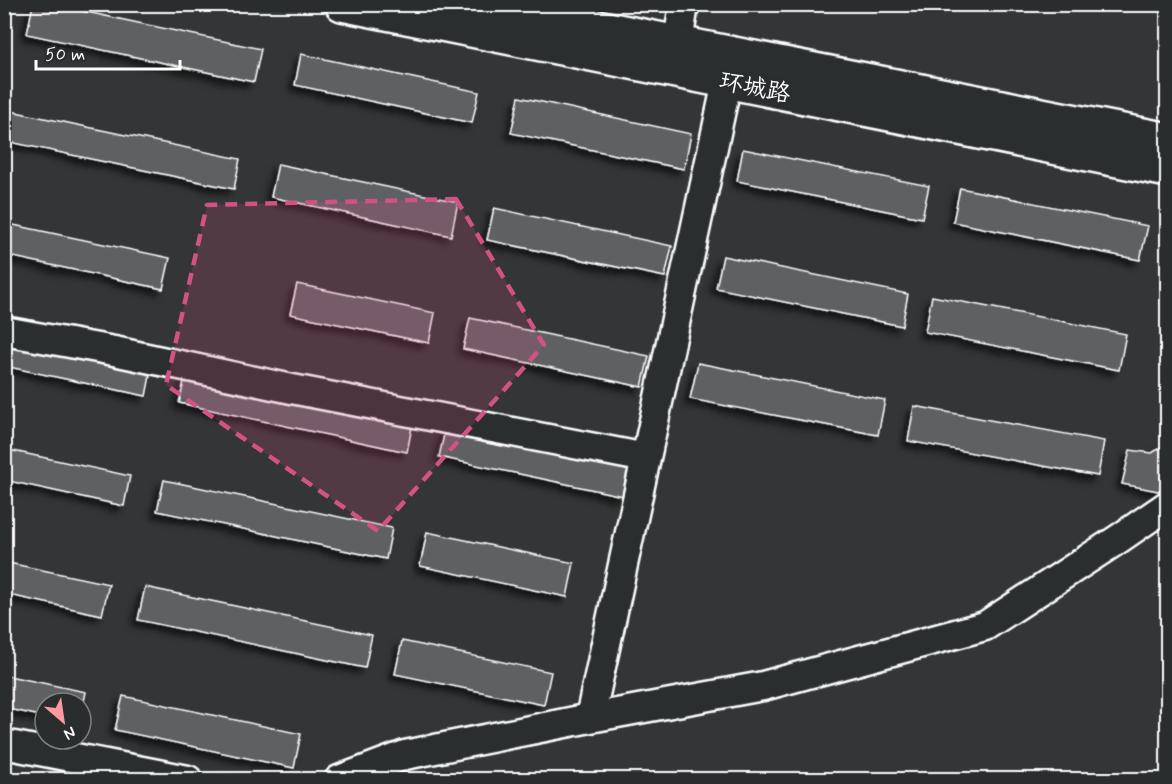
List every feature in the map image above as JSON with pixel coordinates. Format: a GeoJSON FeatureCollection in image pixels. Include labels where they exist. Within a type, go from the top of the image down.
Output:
{"type":"FeatureCollection","features":[{"type":"Feature","properties":{"kind":"main road","name":"环城路"},"geometry":{"type":"LineString","coordinates":[[342,4],[1167,170]]}},
{"type":"Feature","properties":{"kind":"main road"},"geometry":{"type":"LineString","coordinates":[[480,4],[1167,140]]}},
{"type":"Feature","properties":{"kind":"street"},"geometry":{"type":"LineString","coordinates":[[678,43],[684,4]]}},
{"type":"Feature","properties":{"kind":"street"},"geometry":{"type":"LineString","coordinates":[[590,718],[728,82]]}},
{"type":"Feature","properties":{"kind":"street"},"geometry":{"type":"LineString","coordinates":[[4,331],[646,458]]}},
{"type":"Feature","properties":{"kind":"street"},"geometry":{"type":"LineString","coordinates":[[339,780],[405,755],[590,718],[763,687],[985,626],[1167,506]]}},
{"type":"Feature","properties":{"kind":"street"},"geometry":{"type":"LineString","coordinates":[[4,744],[188,780]]}},
{"type":"Feature","properties":{"kind":"highlighted area"},"geometry":{"type":"Polygon","coordinates":[[[456,199],[544,345],[378,531],[166,385],[207,205],[456,199]]]}},
{"type":"Feature","properties":{"kind":"building"},"geometry":{"type":"Polygon","coordinates":[[[33,4],[49,4],[261,49],[254,82],[27,34],[33,4]]]}},
{"type":"Feature","properties":{"kind":"building"},"geometry":{"type":"Polygon","coordinates":[[[301,54],[479,92],[472,123],[295,85],[301,54]]]}},
{"type":"Feature","properties":{"kind":"building"},"geometry":{"type":"Polygon","coordinates":[[[519,97],[691,134],[684,169],[511,133],[519,97]]]}},
{"type":"Feature","properties":{"kind":"building"},"geometry":{"type":"Polygon","coordinates":[[[11,111],[240,159],[234,189],[5,141],[11,111]]]}},
{"type":"Feature","properties":{"kind":"building"},"geometry":{"type":"Polygon","coordinates":[[[743,149],[929,186],[922,218],[737,181],[743,149]]]}},
{"type":"Feature","properties":{"kind":"building"},"geometry":{"type":"Polygon","coordinates":[[[278,164],[458,202],[451,236],[271,197],[278,164]]]}},
{"type":"Feature","properties":{"kind":"building"},"geometry":{"type":"Polygon","coordinates":[[[960,188],[1148,226],[1140,260],[953,222],[960,188]]]}},
{"type":"Feature","properties":{"kind":"building"},"geometry":{"type":"Polygon","coordinates":[[[494,208],[672,246],[665,277],[487,240],[494,208]]]}},
{"type":"Feature","properties":{"kind":"building"},"geometry":{"type":"Polygon","coordinates":[[[4,223],[170,258],[163,289],[4,255],[4,223]]]}},
{"type":"Feature","properties":{"kind":"building"},"geometry":{"type":"Polygon","coordinates":[[[723,256],[908,294],[902,326],[716,288],[723,256]]]}},
{"type":"Feature","properties":{"kind":"building"},"geometry":{"type":"Polygon","coordinates":[[[297,284],[435,313],[429,343],[290,314],[297,284]]]}},
{"type":"Feature","properties":{"kind":"building"},"geometry":{"type":"Polygon","coordinates":[[[932,296],[1126,334],[1119,370],[925,332],[932,296]]]}},
{"type":"Feature","properties":{"kind":"building"},"geometry":{"type":"Polygon","coordinates":[[[470,318],[649,356],[642,387],[463,349],[470,318]]]}},
{"type":"Feature","properties":{"kind":"building"},"geometry":{"type":"Polygon","coordinates":[[[4,334],[152,366],[146,396],[4,366],[4,334]]]}},
{"type":"Feature","properties":{"kind":"building"},"geometry":{"type":"Polygon","coordinates":[[[698,363],[885,400],[878,435],[690,399],[698,363]]]}},
{"type":"Feature","properties":{"kind":"building"},"geometry":{"type":"Polygon","coordinates":[[[186,373],[413,422],[407,452],[179,403],[186,373]]]}},
{"type":"Feature","properties":{"kind":"building"},"geometry":{"type":"Polygon","coordinates":[[[914,406],[1104,441],[1098,476],[908,441],[914,406]]]}},
{"type":"Feature","properties":{"kind":"building"},"geometry":{"type":"Polygon","coordinates":[[[446,426],[630,464],[623,496],[439,457],[446,426]]]}},
{"type":"Feature","properties":{"kind":"building"},"geometry":{"type":"Polygon","coordinates":[[[1168,443],[1168,484],[1158,491],[1122,484],[1130,450],[1152,453],[1168,443]]]}},
{"type":"Feature","properties":{"kind":"building"},"geometry":{"type":"Polygon","coordinates":[[[4,449],[130,476],[124,506],[4,480],[4,449]]]}},
{"type":"Feature","properties":{"kind":"building"},"geometry":{"type":"Polygon","coordinates":[[[164,480],[392,528],[386,559],[157,511],[164,480]]]}},
{"type":"Feature","properties":{"kind":"building"},"geometry":{"type":"Polygon","coordinates":[[[427,532],[574,563],[567,597],[420,566],[427,532]]]}},
{"type":"Feature","properties":{"kind":"building"},"geometry":{"type":"Polygon","coordinates":[[[4,562],[109,584],[102,615],[4,594],[4,562]]]}},
{"type":"Feature","properties":{"kind":"building"},"geometry":{"type":"Polygon","coordinates":[[[145,587],[372,635],[365,668],[138,620],[145,587]]]}},
{"type":"Feature","properties":{"kind":"building"},"geometry":{"type":"Polygon","coordinates":[[[402,641],[551,672],[544,705],[395,674],[402,641]]]}},
{"type":"Feature","properties":{"kind":"building"},"geometry":{"type":"Polygon","coordinates":[[[4,675],[81,691],[33,691],[33,714],[4,708],[4,675]]]}},
{"type":"Feature","properties":{"kind":"building"},"geometry":{"type":"Polygon","coordinates":[[[123,696],[301,734],[294,768],[115,730],[123,696]]]}}]}
